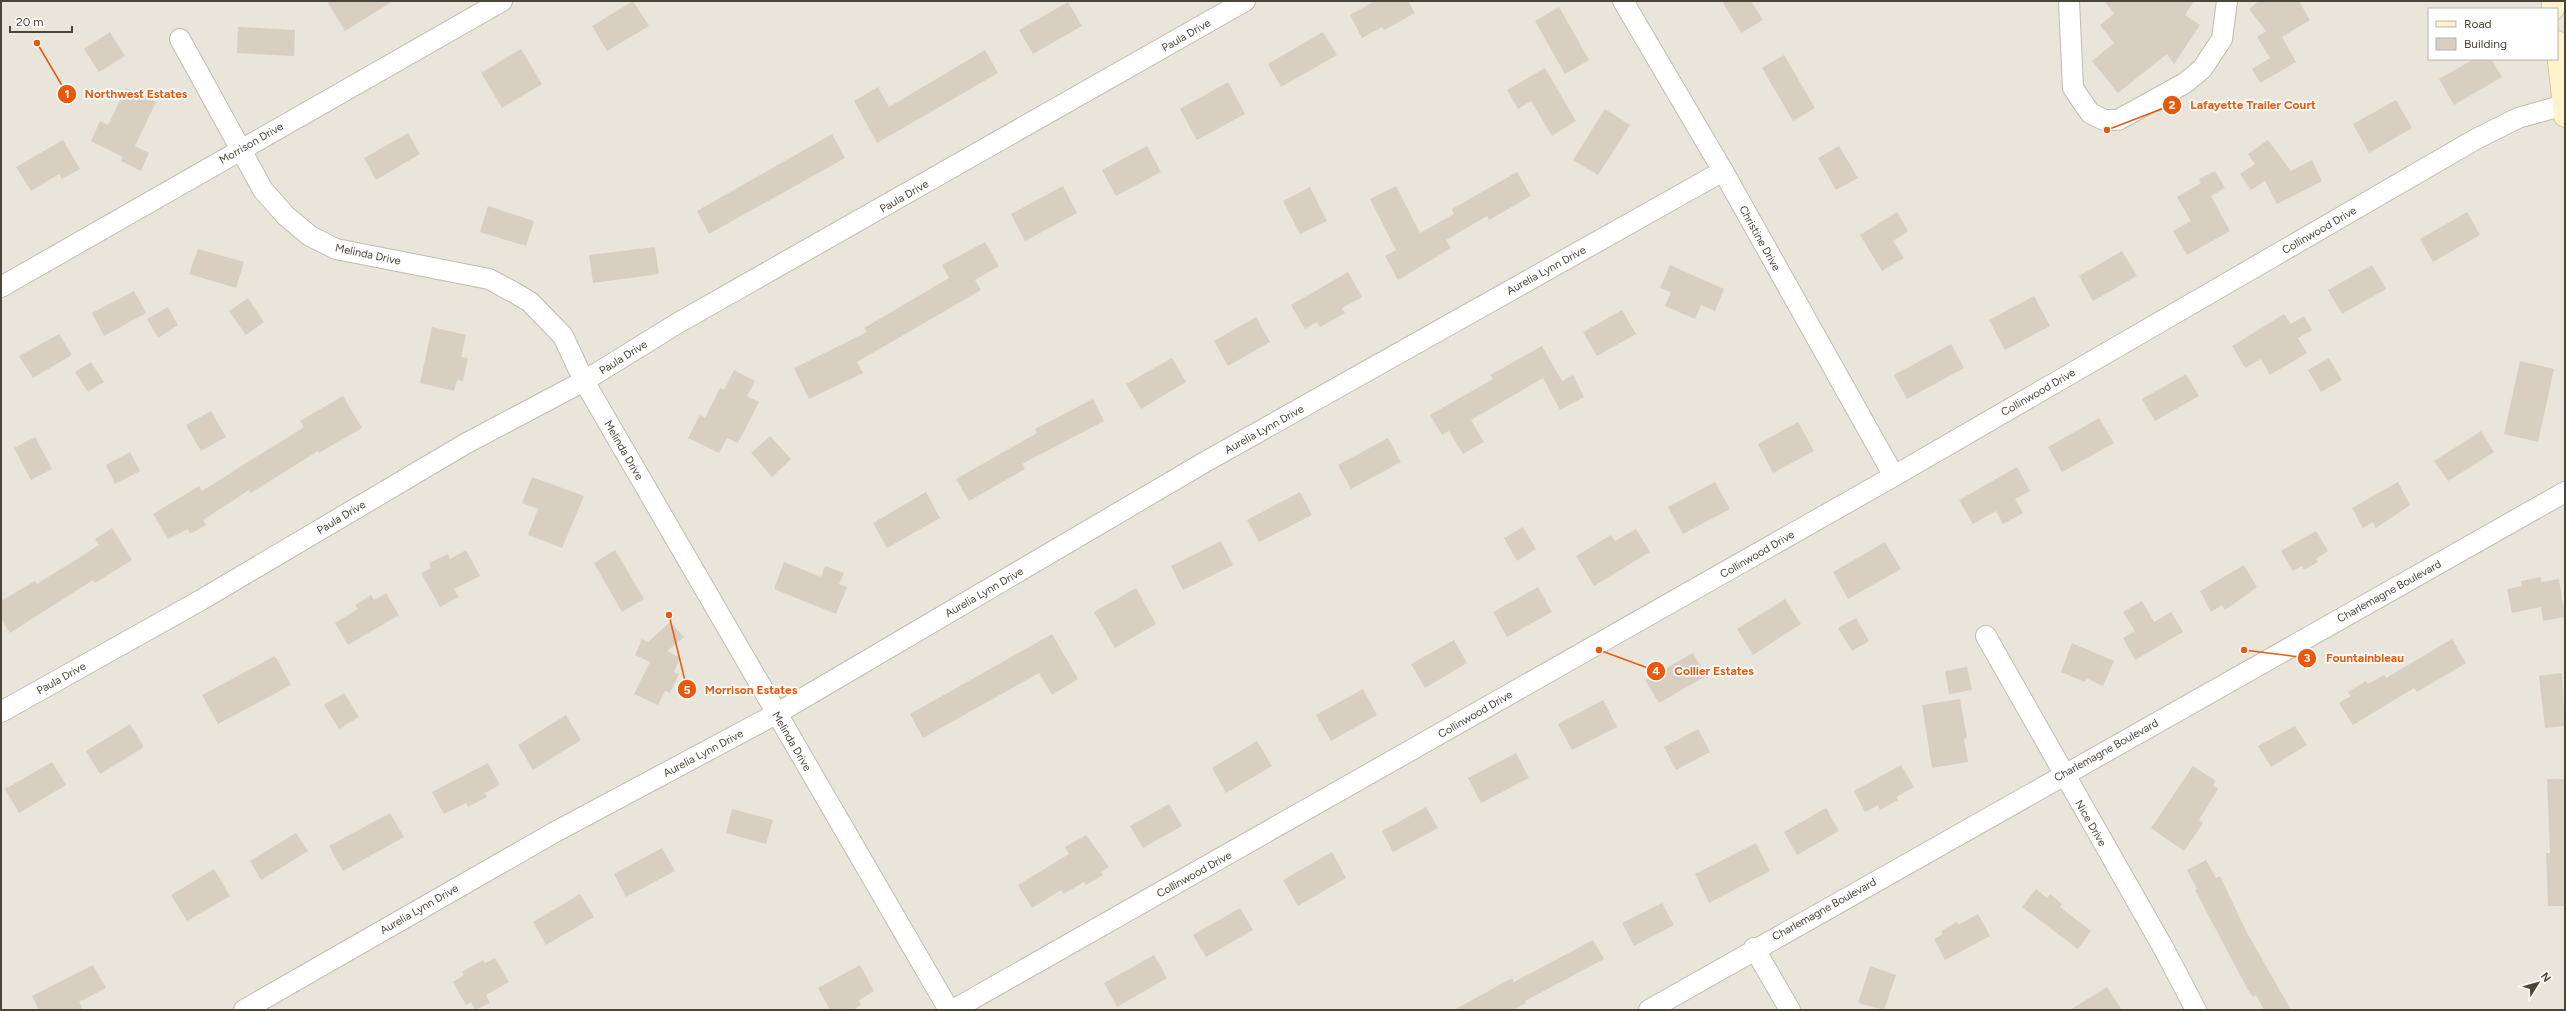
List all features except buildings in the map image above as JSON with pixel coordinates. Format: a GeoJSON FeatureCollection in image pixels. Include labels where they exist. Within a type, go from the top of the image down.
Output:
{"type":"FeatureCollection","features":[{"type":"Feature","properties":{"kind":"main road"},"geometry":{"type":"LineString","coordinates":[[2558,52],[2564,110]]}},
{"type":"Feature","properties":{"kind":"street","name":"Morrison Drive"},"geometry":{"type":"LineString","coordinates":[[1,287],[239,149],[502,1]]}},
{"type":"Feature","properties":{"kind":"street","name":"Paula Drive"},"geometry":{"type":"LineString","coordinates":[[1,712],[201,600],[465,444],[584,381],[678,323],[1245,1]]}},
{"type":"Feature","properties":{"kind":"street","name":"Christine Drive"},"geometry":{"type":"LineString","coordinates":[[1623,1],[1723,171],[1894,476]]}},
{"type":"Feature","properties":{"kind":"street"},"geometry":{"type":"LineString","coordinates":[[2069,1],[2073,88],[2090,113],[2104,120],[2118,120],[2185,83],[2202,68],[2222,39],[2227,1]]}},
{"type":"Feature","properties":{"kind":"street","name":"Melinda Drive"},"geometry":{"type":"LineString","coordinates":[[180,39],[239,149],[263,190],[286,216],[310,236],[336,249],[489,279],[530,302],[563,336],[584,381],[949,1010]]}},
{"type":"Feature","properties":{"kind":"street","name":"Collinwood Drive"},"geometry":{"type":"LineString","coordinates":[[953,1010],[1894,476],[2476,139],[2518,118],[2564,110]]}},
{"type":"Feature","properties":{"kind":"street","name":"Aurelia Lynn Drive"},"geometry":{"type":"LineString","coordinates":[[244,1010],[562,828],[776,714],[1205,462],[1723,171]]}},
{"type":"Feature","properties":{"kind":"street","name":"Charlemagne Boulevard"},"geometry":{"type":"LineString","coordinates":[[1649,1010],[1754,948],[2565,492]]}},
{"type":"Feature","properties":{"kind":"street","name":"Nice Drive"},"geometry":{"type":"LineString","coordinates":[[1986,636],[2063,774],[2164,949],[2196,1010]]}},
{"type":"Feature","properties":{"kind":"street"},"geometry":{"type":"LineString","coordinates":[[1754,948],[1790,1010]]}},
{"type":"Feature","properties":{"kind":"shaded area"},"geometry":{"type":"Polygon","coordinates":[[[1,1],[2565,1],[2565,1010],[1,1010],[1,1]]]}},
{"type":"Feature","properties":{"kind":"place","name":"Northwest Estates"},"geometry":{"type":"Point","coordinates":[37,43]}},
{"type":"Feature","properties":{"kind":"place","name":"Lafayette Trailer Court"},"geometry":{"type":"Point","coordinates":[2107,130]}},
{"type":"Feature","properties":{"kind":"place","name":"Morrison Estates"},"geometry":{"type":"Point","coordinates":[669,615]}},
{"type":"Feature","properties":{"kind":"place","name":"Collier Estates"},"geometry":{"type":"Point","coordinates":[1599,650]}},
{"type":"Feature","properties":{"kind":"place","name":"Fountainbleau"},"geometry":{"type":"Point","coordinates":[2244,650]}}]}
